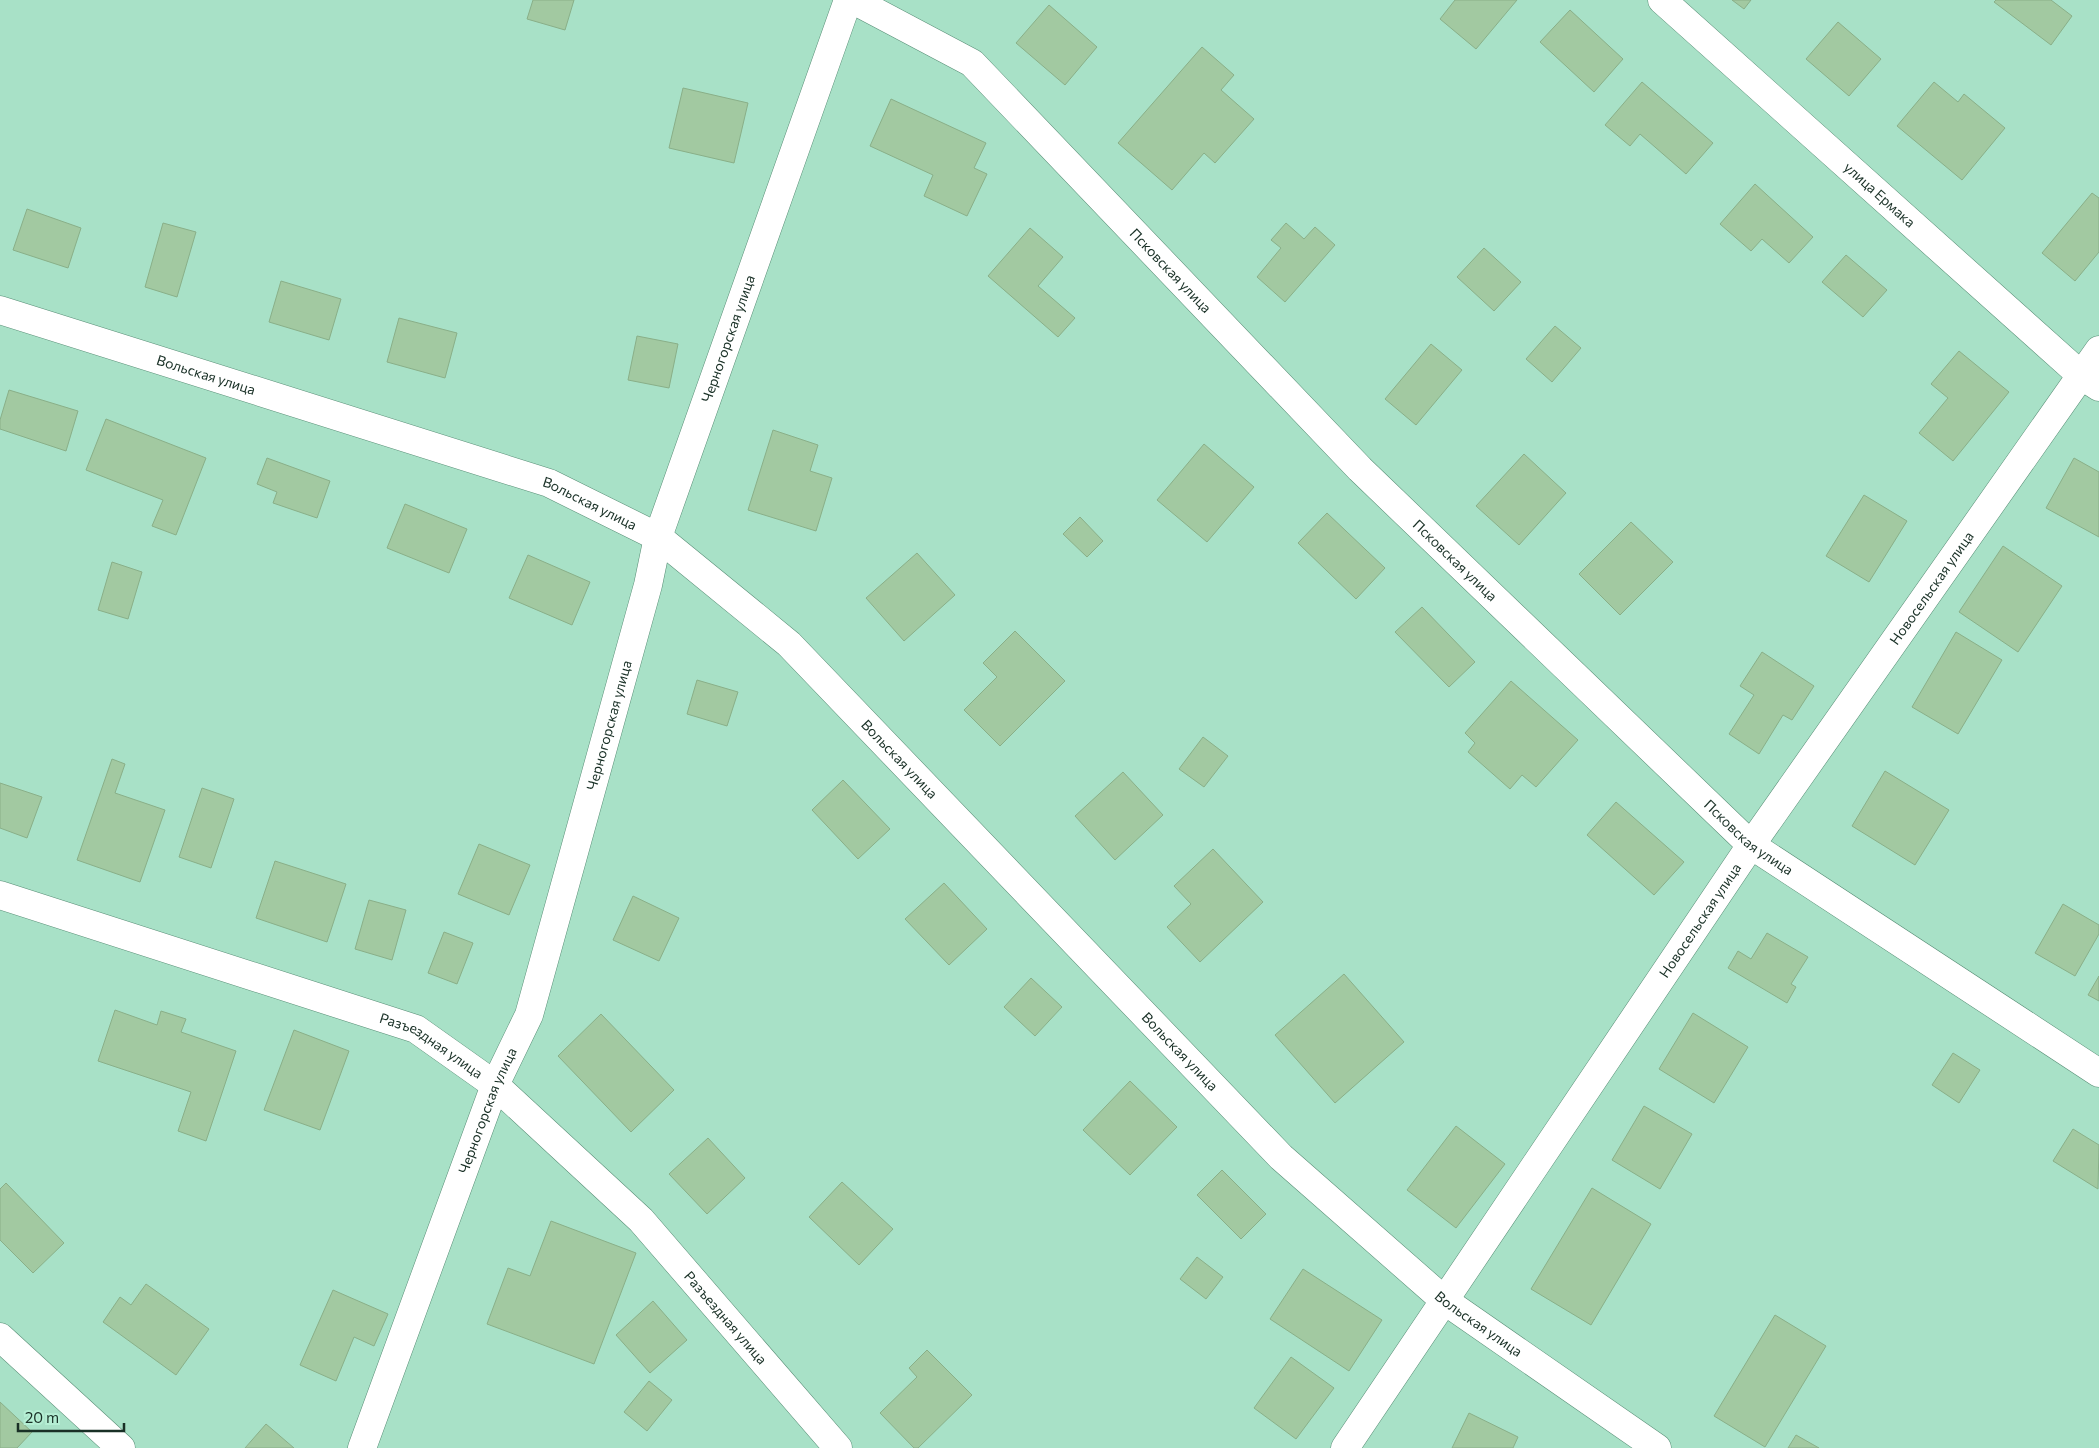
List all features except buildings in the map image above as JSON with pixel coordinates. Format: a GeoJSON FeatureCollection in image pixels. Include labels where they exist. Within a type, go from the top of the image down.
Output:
{"type":"FeatureCollection","features":[{"type":"Feature","properties":{"kind":"street","name":"Черногорская улица"},"geometry":{"type":"LineString","coordinates":[[362,1448],[495,1085],[529,1015],[648,585],[658,537],[848,0]]}},
{"type":"Feature","properties":{"kind":"street","name":"Псковская улица"},"geometry":{"type":"LineString","coordinates":[[853,0],[972,63],[1360,469],[1751,845],[2099,1073]]}},
{"type":"Feature","properties":{"kind":"street","name":"улица Ермака"},"geometry":{"type":"LineString","coordinates":[[1662,0],[2091,381]]}},
{"type":"Feature","properties":{"kind":"street","name":"Вольская улица"},"geometry":{"type":"LineString","coordinates":[[0,310],[549,483],[658,537],[789,644],[1281,1158],[1445,1301],[1657,1448]]}},
{"type":"Feature","properties":{"kind":"street","name":"Новосельская улица"},"geometry":{"type":"LineString","coordinates":[[1345,1448],[1751,845],[2091,381],[2099,350]]}},
{"type":"Feature","properties":{"kind":"street","name":"Разъездная улица"},"geometry":{"type":"LineString","coordinates":[[0,895],[416,1028],[495,1085],[641,1220],[838,1448]]}},
{"type":"Feature","properties":{"kind":"street"},"geometry":{"type":"LineString","coordinates":[[0,1337],[121,1448]]}}]}
